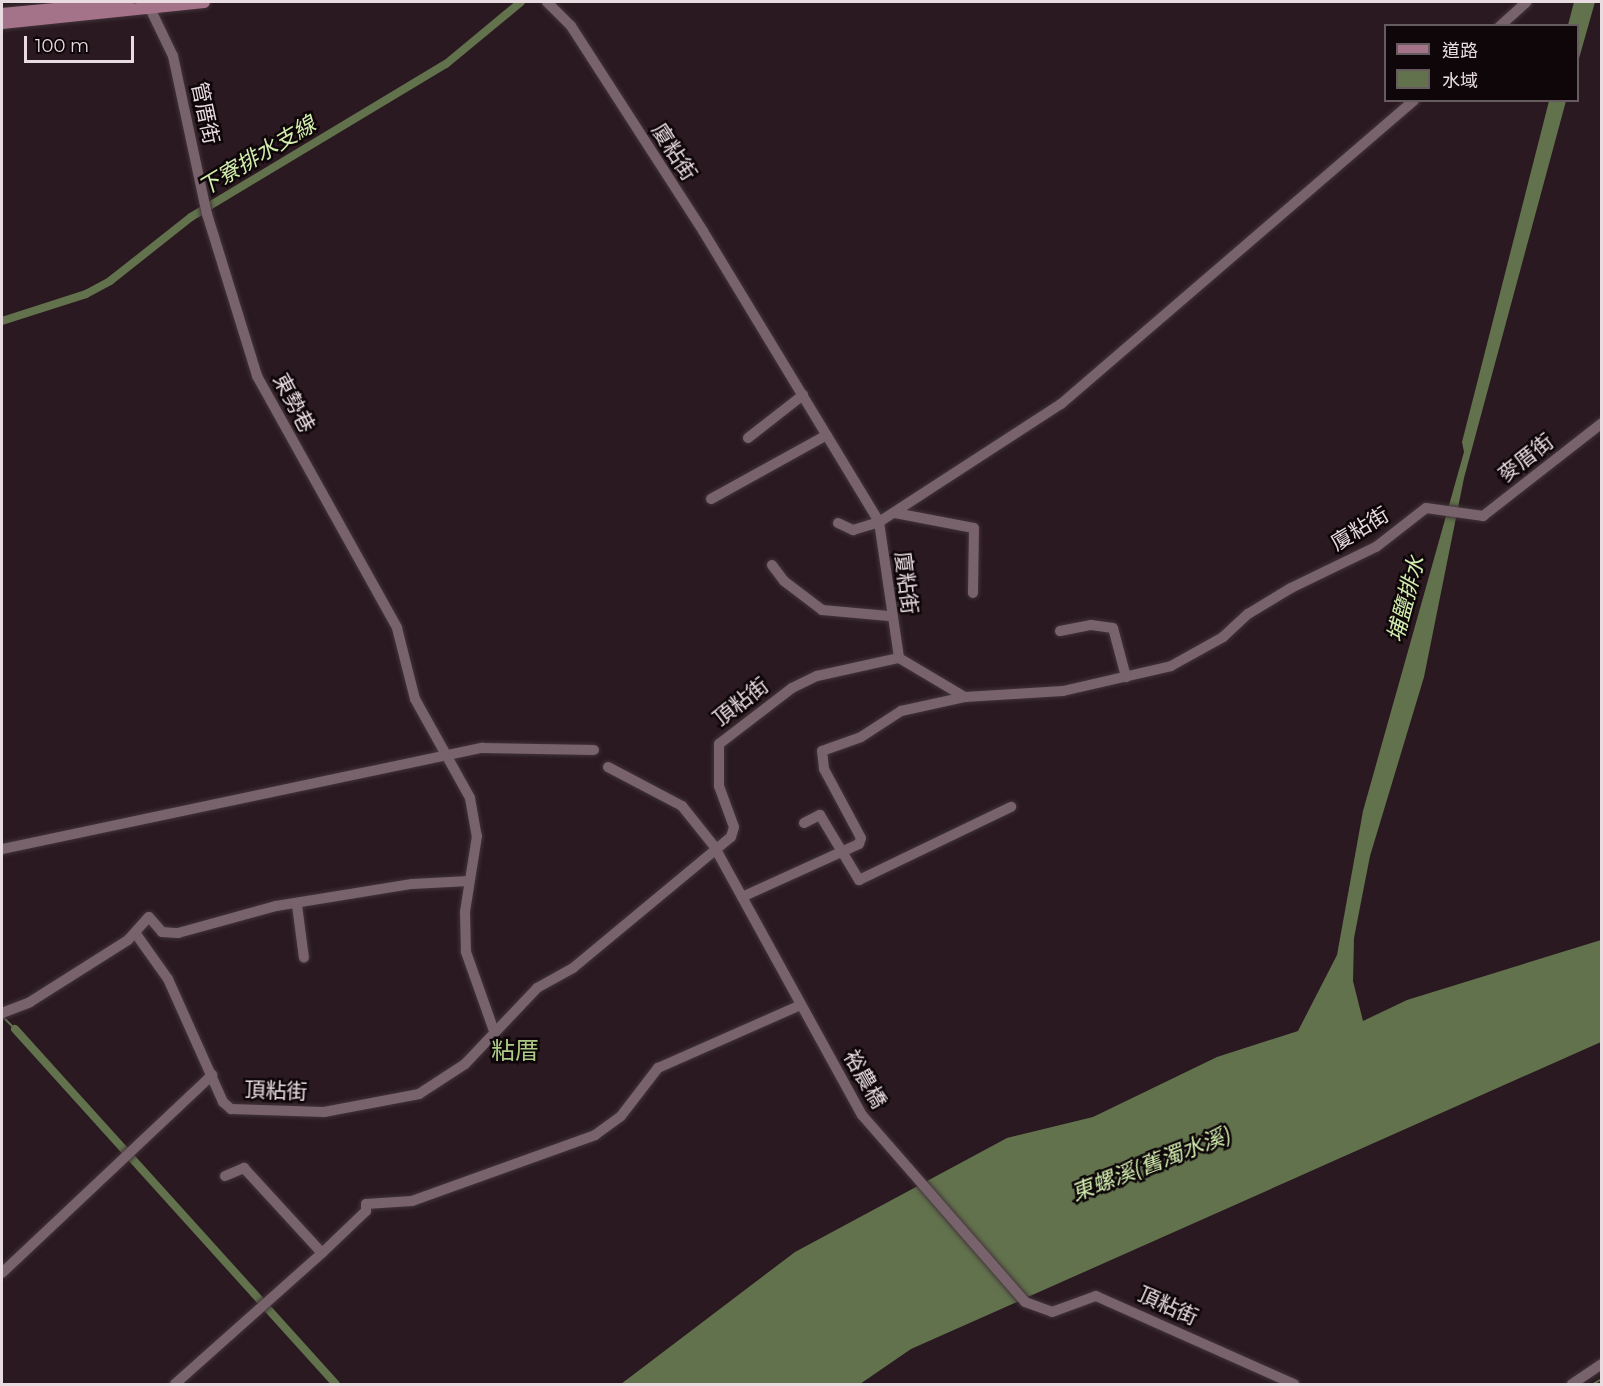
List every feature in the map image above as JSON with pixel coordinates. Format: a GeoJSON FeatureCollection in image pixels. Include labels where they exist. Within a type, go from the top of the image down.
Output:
{"type":"FeatureCollection","features":[{"type":"Feature","properties":{"kind":"main road"},"geometry":{"type":"LineString","coordinates":[[2,14],[127,2]]}},
{"type":"Feature","properties":{"kind":"main road"},"geometry":{"type":"LineString","coordinates":[[2,23],[149,5],[204,2]]}},
{"type":"Feature","properties":{"kind":"street","name":"廈粘街"},"geometry":{"type":"LineString","coordinates":[[547,2],[571,26],[803,396],[879,522],[889,616],[899,658],[965,697],[1012,698],[1126,677],[1171,666],[1223,638],[1248,614],[1292,588],[1376,547],[1426,508],[1446,509]]}},
{"type":"Feature","properties":{"kind":"street"},"geometry":{"type":"LineString","coordinates":[[1502,24],[1527,2]]}},
{"type":"Feature","properties":{"kind":"street","name":"管厝街"},"geometry":{"type":"LineString","coordinates":[[149,5],[173,56],[207,213]]}},
{"type":"Feature","properties":{"kind":"street"},"geometry":{"type":"LineString","coordinates":[[838,523],[854,530],[879,522],[895,513],[1101,375],[1412,102]]}},
{"type":"Feature","properties":{"kind":"street","name":"東勢巷"},"geometry":{"type":"LineString","coordinates":[[207,213],[257,376],[378,598],[397,628],[415,699],[446,754]]}},
{"type":"Feature","properties":{"kind":"street"},"geometry":{"type":"LineString","coordinates":[[748,438],[803,396]]}},
{"type":"Feature","properties":{"kind":"street","name":"麥厝街"},"geometry":{"type":"LineString","coordinates":[[1446,509],[1483,516],[1602,423]]}},
{"type":"Feature","properties":{"kind":"street"},"geometry":{"type":"LineString","coordinates":[[711,499],[826,435]]}},
{"type":"Feature","properties":{"kind":"street"},"geometry":{"type":"LineString","coordinates":[[895,513],[974,528],[973,593]]}},
{"type":"Feature","properties":{"kind":"street"},"geometry":{"type":"LineString","coordinates":[[772,565],[784,581],[822,610],[889,616]]}},
{"type":"Feature","properties":{"kind":"street"},"geometry":{"type":"LineString","coordinates":[[1060,631],[1091,625],[1113,628],[1126,677]]}},
{"type":"Feature","properties":{"kind":"street","name":"頂粘街"},"geometry":{"type":"LineString","coordinates":[[136,934],[168,979],[223,1102],[236,1110],[324,1112],[394,1102],[441,1083],[537,988],[590,955],[714,846],[731,837],[734,827],[719,786],[719,744],[789,690],[817,676],[899,658]]}},
{"type":"Feature","properties":{"kind":"street"},"geometry":{"type":"LineString","coordinates":[[742,897],[838,853],[861,838],[824,769],[822,751],[861,737],[901,711],[965,697]]}},
{"type":"Feature","properties":{"kind":"street"},"geometry":{"type":"LineString","coordinates":[[2,849],[315,781],[428,763],[446,754],[513,746],[594,750]]}},
{"type":"Feature","properties":{"kind":"street"},"geometry":{"type":"LineString","coordinates":[[446,754],[477,822],[469,881],[466,952],[494,1031]]}},
{"type":"Feature","properties":{"kind":"street"},"geometry":{"type":"LineString","coordinates":[[608,767],[682,806],[714,846]]}},
{"type":"Feature","properties":{"kind":"street"},"geometry":{"type":"LineString","coordinates":[[804,823],[820,815],[852,876],[863,880],[1011,807]]}},
{"type":"Feature","properties":{"kind":"street","name":"裕農橋"},"geometry":{"type":"LineString","coordinates":[[714,846],[861,1115],[1025,1302]]}},
{"type":"Feature","properties":{"kind":"street"},"geometry":{"type":"LineString","coordinates":[[2,1012],[30,1002],[136,934],[148,917],[171,934],[297,905],[412,884],[469,881]]}},
{"type":"Feature","properties":{"kind":"street"},"geometry":{"type":"LineString","coordinates":[[297,905],[304,958]]}},
{"type":"Feature","properties":{"kind":"street"},"geometry":{"type":"LineString","coordinates":[[175,1384],[322,1253],[366,1211],[366,1204],[412,1201],[595,1135],[621,1116],[658,1068],[801,1005]]}},
{"type":"Feature","properties":{"kind":"street"},"geometry":{"type":"LineString","coordinates":[[2,1273],[212,1075]]}},
{"type":"Feature","properties":{"kind":"street"},"geometry":{"type":"LineString","coordinates":[[225,1176],[244,1168],[322,1253]]}},
{"type":"Feature","properties":{"kind":"street","name":"頂粘街"},"geometry":{"type":"LineString","coordinates":[[1025,1302],[1052,1312],[1096,1296],[1294,1384]]}},
{"type":"Feature","properties":{"kind":"street"},"geometry":{"type":"LineString","coordinates":[[1572,1384],[1602,1364]]}},
{"type":"Feature","properties":{"kind":"water"},"geometry":{"type":"Polygon","coordinates":[[[1574,2],[1595,2],[1579,58],[1579,24],[1568,24],[1574,2]]]}},
{"type":"Feature","properties":{"kind":"water","name":"東螺溪(舊濁水溪)"},"geometry":{"type":"Polygon","coordinates":[[[1549,102],[1566,102],[1464,478],[1424,677],[1370,856],[1354,938],[1353,981],[1363,1021],[1407,1000],[1601,940],[1601,1042],[911,1349],[860,1384],[621,1384],[795,1252],[1007,1138],[1093,1117],[1217,1057],[1298,1031],[1337,955],[1363,811],[1464,452],[1462,442],[1549,102]]]}},
{"type":"Feature","properties":{"kind":"waterway","name":"下寮排水支線"},"geometry":{"type":"LineString","coordinates":[[2,321],[86,294],[110,281],[191,217],[446,64],[521,2]]}},
{"type":"Feature","properties":{"kind":"waterway"},"geometry":{"type":"LineString","coordinates":[[3,1017],[15,1029]]}},
{"type":"Feature","properties":{"kind":"waterway"},"geometry":{"type":"LineString","coordinates":[[15,1029],[336,1384]]}},
{"type":"Feature","properties":{"kind":"waterway"},"geometry":{"type":"LineString","coordinates":[[1593,1384],[1602,1379]]}},
{"type":"Feature","properties":{"kind":"district","name":"粘厝"},"geometry":{"type":"Point","coordinates":[515,1051]}},
{"type":"Feature","properties":{"kind":"water label","name":"埔鹽排水"},"geometry":{"type":"Point","coordinates":[1406,599]}}]}
